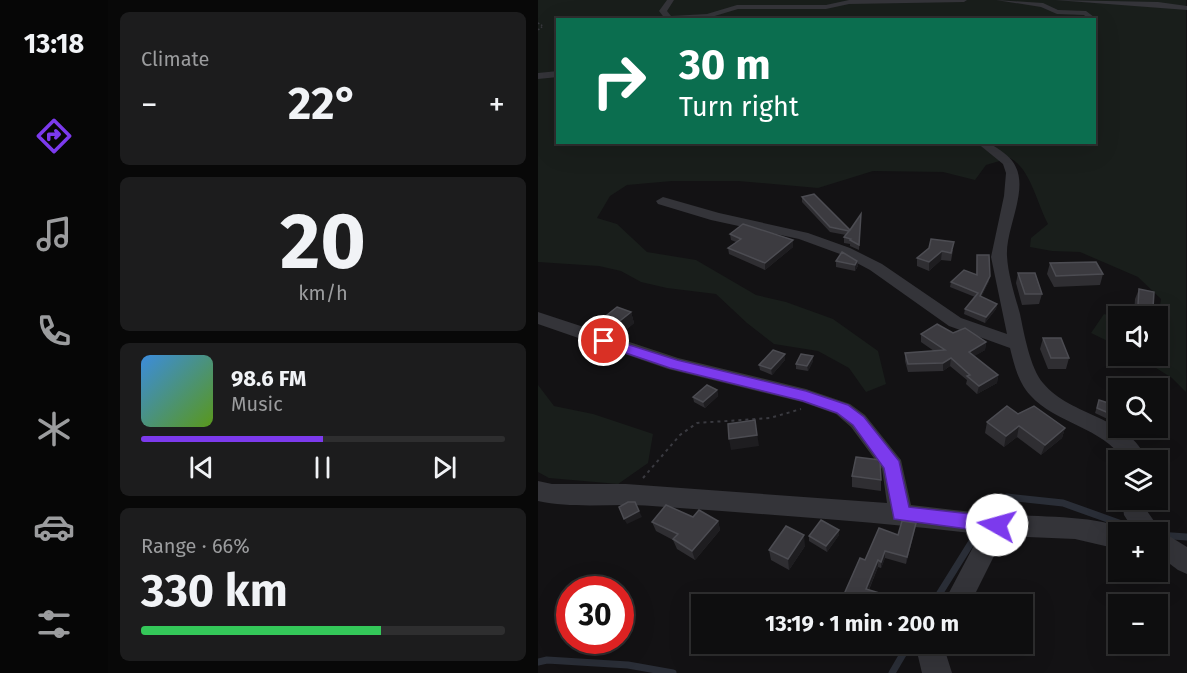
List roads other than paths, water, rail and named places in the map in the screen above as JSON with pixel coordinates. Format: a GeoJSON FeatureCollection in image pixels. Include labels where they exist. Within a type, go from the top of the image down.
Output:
{"type":"FeatureCollection","features":[{"type":"Feature","properties":{"kind":"street"},"geometry":{"type":"LineString","coordinates":[[669,18],[662,11],[671,0]]}},
{"type":"Feature","properties":{"kind":"street"},"geometry":{"type":"LineString","coordinates":[[685,18],[708,16],[737,7],[826,7],[849,2],[964,0]]}},
{"type":"Feature","properties":{"kind":"street"},"geometry":{"type":"LineString","coordinates":[[1000,0],[1043,5],[1057,12],[1086,13],[1092,18]]}},
{"type":"Feature","properties":{"kind":"street"},"geometry":{"type":"LineString","coordinates":[[1058,0],[1158,4],[1186,8]]}},
{"type":"Feature","properties":{"kind":"street"},"geometry":{"type":"LineString","coordinates":[[861,11],[891,2]]}},
{"type":"Feature","properties":{"kind":"street"},"geometry":{"type":"LineString","coordinates":[[804,16],[845,12]]}},
{"type":"Feature","properties":{"kind":"street"},"geometry":{"type":"LineString","coordinates":[[538,76],[556,74]]}},
{"type":"Feature","properties":{"kind":"street"},"geometry":{"type":"LineString","coordinates":[[984,144],[1006,161],[1013,172],[1008,212],[999,248],[1018,344],[1034,388],[1119,439],[1128,450]]}},
{"type":"Feature","properties":{"kind":"street"},"geometry":{"type":"LineString","coordinates":[[663,201],[716,217],[803,236],[845,251],[876,267],[955,322],[1018,344]]}},
{"type":"Feature","properties":{"kind":"street"},"geometry":{"type":"LineString","coordinates":[[538,318],[675,364],[806,396],[842,409],[858,421],[893,466],[901,514]]}},
{"type":"Feature","properties":{"kind":"street"},"geometry":{"type":"LineString","coordinates":[[538,491],[552,494],[626,494],[901,514],[997,525],[1075,528],[1108,536]]}},
{"type":"Feature","properties":{"kind":"street"},"geometry":{"type":"LineString","coordinates":[[961,594],[997,525]]}},
{"type":"Feature","properties":{"kind":"street"},"geometry":{"type":"LineString","coordinates":[[932,654],[937,673]]}},
{"type":"Feature","properties":{"kind":"waterway"},"geometry":{"type":"LineString","coordinates":[[985,515],[1007,497],[1063,503],[1116,522]]}},
{"type":"Feature","properties":{"kind":"waterway"},"geometry":{"type":"LineString","coordinates":[[939,594],[976,535]]}},
{"type":"Feature","properties":{"kind":"waterway"},"geometry":{"type":"LineString","coordinates":[[1168,536],[1187,537]]}},
{"type":"Feature","properties":{"kind":"waterway"},"geometry":{"type":"LineString","coordinates":[[892,673],[903,654]]}},
{"type":"Feature","properties":{"kind":"waterway"},"geometry":{"type":"LineString","coordinates":[[538,662],[547,660],[628,665],[673,673]]}}]}
